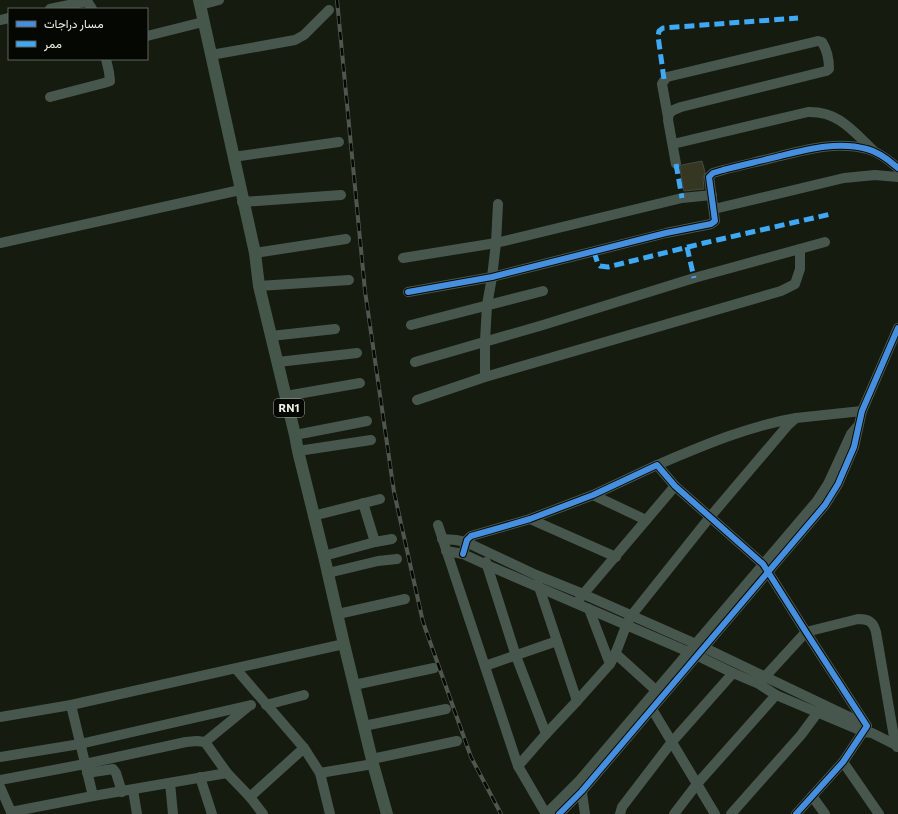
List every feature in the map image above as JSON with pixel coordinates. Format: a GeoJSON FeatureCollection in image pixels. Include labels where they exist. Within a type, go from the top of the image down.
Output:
{"type":"FeatureCollection","features":[{"type":"Feature","properties":{"kind":"main road","name":"RN1"},"geometry":{"type":"LineString","coordinates":[[199,2],[254,253],[259,286],[372,761],[387,814]]}},
{"type":"Feature","properties":{"kind":"street"},"geometry":{"type":"LineString","coordinates":[[199,2],[219,0]]}},
{"type":"Feature","properties":{"kind":"street"},"geometry":{"type":"LineString","coordinates":[[54,8],[86,1],[91,8]]}},
{"type":"Feature","properties":{"kind":"street"},"geometry":{"type":"LineString","coordinates":[[211,55],[295,40],[304,35],[329,10]]}},
{"type":"Feature","properties":{"kind":"street"},"geometry":{"type":"LineString","coordinates":[[148,36],[204,22]]}},
{"type":"Feature","properties":{"kind":"street"},"geometry":{"type":"LineString","coordinates":[[668,117],[670,111],[681,107],[826,71],[829,63],[824,46],[822,42],[818,41],[723,63],[664,79],[662,84],[676,164]]}},
{"type":"Feature","properties":{"kind":"street"},"geometry":{"type":"LineString","coordinates":[[50,97],[104,83],[110,80],[106,60]]}},
{"type":"Feature","properties":{"kind":"street"},"geometry":{"type":"LineString","coordinates":[[673,144],[808,112],[816,112],[832,115],[840,119],[875,152],[898,168]]}},
{"type":"Feature","properties":{"kind":"street"},"geometry":{"type":"LineString","coordinates":[[233,158],[339,142]]}},
{"type":"Feature","properties":{"kind":"street"},"geometry":{"type":"LineString","coordinates":[[408,292],[492,277],[666,233],[712,224],[715,221],[709,177],[713,173],[719,171],[833,145],[854,146],[875,152]]}},
{"type":"Feature","properties":{"kind":"street"},"geometry":{"type":"LineString","coordinates":[[714,209],[844,178],[875,175],[898,177]]}},
{"type":"Feature","properties":{"kind":"street"},"geometry":{"type":"LineString","coordinates":[[0,244],[240,190]]}},
{"type":"Feature","properties":{"kind":"street"},"geometry":{"type":"LineString","coordinates":[[242,202],[341,195]]}},
{"type":"Feature","properties":{"kind":"street"},"geometry":{"type":"LineString","coordinates":[[403,258],[496,243],[682,198],[712,195]]}},
{"type":"Feature","properties":{"kind":"street"},"geometry":{"type":"LineString","coordinates":[[485,377],[487,305],[496,243],[498,204]]}},
{"type":"Feature","properties":{"kind":"street"},"geometry":{"type":"LineString","coordinates":[[254,253],[346,239]]}},
{"type":"Feature","properties":{"kind":"street"},"geometry":{"type":"LineString","coordinates":[[415,362],[543,325],[694,278],[825,242]]}},
{"type":"Feature","properties":{"kind":"street"},"geometry":{"type":"LineString","coordinates":[[417,400],[485,377],[789,288],[795,284],[798,279],[800,269],[800,249]]}},
{"type":"Feature","properties":{"kind":"street"},"geometry":{"type":"LineString","coordinates":[[259,286],[349,280]]}},
{"type":"Feature","properties":{"kind":"street"},"geometry":{"type":"LineString","coordinates":[[411,325],[543,290]]}},
{"type":"Feature","properties":{"kind":"street"},"geometry":{"type":"LineString","coordinates":[[560,814],[582,791],[649,705],[766,568],[825,505],[832,494],[854,447],[862,411],[898,328]]}},
{"type":"Feature","properties":{"kind":"street"},"geometry":{"type":"LineString","coordinates":[[271,336],[335,329]]}},
{"type":"Feature","properties":{"kind":"street"},"geometry":{"type":"LineString","coordinates":[[278,362],[357,353]]}},
{"type":"Feature","properties":{"kind":"street"},"geometry":{"type":"LineString","coordinates":[[286,396],[360,383]]}},
{"type":"Feature","properties":{"kind":"street"},"geometry":{"type":"LineString","coordinates":[[463,554],[466,542],[471,536],[530,519],[593,495],[657,465],[712,442],[772,422],[862,411]]}},
{"type":"Feature","properties":{"kind":"street"},"geometry":{"type":"LineString","coordinates":[[518,766],[610,664],[616,654],[628,620],[710,517],[796,418]]}},
{"type":"Feature","properties":{"kind":"street"},"geometry":{"type":"LineString","coordinates":[[295,435],[367,422]]}},
{"type":"Feature","properties":{"kind":"street"},"geometry":{"type":"LineString","coordinates":[[298,451],[371,440]]}},
{"type":"Feature","properties":{"kind":"street"},"geometry":{"type":"LineString","coordinates":[[657,465],[675,486],[766,568],[868,730]]}},
{"type":"Feature","properties":{"kind":"street"},"geometry":{"type":"LineString","coordinates":[[576,603],[675,486]]}},
{"type":"Feature","properties":{"kind":"street"},"geometry":{"type":"LineString","coordinates":[[593,495],[646,520]]}},
{"type":"Feature","properties":{"kind":"street"},"geometry":{"type":"LineString","coordinates":[[313,516],[380,499]]}},
{"type":"Feature","properties":{"kind":"street"},"geometry":{"type":"LineString","coordinates":[[363,503],[375,542]]}},
{"type":"Feature","properties":{"kind":"street"},"geometry":{"type":"LineString","coordinates":[[530,519],[616,557]]}},
{"type":"Feature","properties":{"kind":"street"},"geometry":{"type":"LineString","coordinates":[[438,525],[518,766],[546,814]]}},
{"type":"Feature","properties":{"kind":"street"},"geometry":{"type":"LineString","coordinates":[[324,556],[375,542],[392,539]]}},
{"type":"Feature","properties":{"kind":"street"},"geometry":{"type":"LineString","coordinates":[[442,539],[466,542],[536,575],[583,594],[628,620],[762,680],[868,730],[897,746]]}},
{"type":"Feature","properties":{"kind":"street"},"geometry":{"type":"LineString","coordinates":[[482,550],[516,656],[546,734]]}},
{"type":"Feature","properties":{"kind":"street"},"geometry":{"type":"LineString","coordinates":[[446,551],[463,554],[589,609],[628,620]]}},
{"type":"Feature","properties":{"kind":"street"},"geometry":{"type":"LineString","coordinates":[[328,572],[378,561],[396,559]]}},
{"type":"Feature","properties":{"kind":"street"},"geometry":{"type":"LineString","coordinates":[[536,575],[577,701]]}},
{"type":"Feature","properties":{"kind":"street"},"geometry":{"type":"LineString","coordinates":[[338,614],[405,599]]}},
{"type":"Feature","properties":{"kind":"street"},"geometry":{"type":"LineString","coordinates":[[589,609],[610,664]]}},
{"type":"Feature","properties":{"kind":"street"},"geometry":{"type":"LineString","coordinates":[[762,680],[806,632],[858,619],[866,619],[871,621],[874,626],[878,642],[897,746]]}},
{"type":"Feature","properties":{"kind":"street"},"geometry":{"type":"LineString","coordinates":[[484,666],[557,641]]}},
{"type":"Feature","properties":{"kind":"street"},"geometry":{"type":"LineString","coordinates":[[0,717],[71,705],[344,644]]}},
{"type":"Feature","properties":{"kind":"street"},"geometry":{"type":"LineString","coordinates":[[696,650],[733,673],[762,680],[776,695],[868,730]]}},
{"type":"Feature","properties":{"kind":"street"},"geometry":{"type":"LineString","coordinates":[[616,654],[659,693]]}},
{"type":"Feature","properties":{"kind":"street"},"geometry":{"type":"LineString","coordinates":[[354,684],[434,668]]}},
{"type":"Feature","properties":{"kind":"street"},"geometry":{"type":"LineString","coordinates":[[236,669],[304,748],[320,773],[330,814]]}},
{"type":"Feature","properties":{"kind":"street"},"geometry":{"type":"LineString","coordinates":[[620,814],[622,807],[671,743],[733,673]]}},
{"type":"Feature","properties":{"kind":"street"},"geometry":{"type":"LineString","coordinates":[[0,757],[80,744],[264,701],[304,695]]}},
{"type":"Feature","properties":{"kind":"street"},"geometry":{"type":"LineString","coordinates":[[674,814],[697,784],[776,695]]}},
{"type":"Feature","properties":{"kind":"street"},"geometry":{"type":"LineString","coordinates":[[71,705],[93,796]]}},
{"type":"Feature","properties":{"kind":"street"},"geometry":{"type":"LineString","coordinates":[[205,742],[251,705]]}},
{"type":"Feature","properties":{"kind":"street"},"geometry":{"type":"LineString","coordinates":[[649,705],[715,814]]}},
{"type":"Feature","properties":{"kind":"street"},"geometry":{"type":"LineString","coordinates":[[550,814],[551,809],[580,780],[649,705]]}},
{"type":"Feature","properties":{"kind":"street"},"geometry":{"type":"LineString","coordinates":[[364,726],[446,709]]}},
{"type":"Feature","properties":{"kind":"street"},"geometry":{"type":"LineString","coordinates":[[731,814],[801,735],[818,712]]}},
{"type":"Feature","properties":{"kind":"street"},"geometry":{"type":"LineString","coordinates":[[796,814],[843,762],[868,730]]}},
{"type":"Feature","properties":{"kind":"street"},"geometry":{"type":"LineString","coordinates":[[320,773],[457,741]]}},
{"type":"Feature","properties":{"kind":"street"},"geometry":{"type":"LineString","coordinates":[[86,769],[186,742],[205,742],[227,773],[250,797],[263,814]]}},
{"type":"Feature","properties":{"kind":"street"},"geometry":{"type":"LineString","coordinates":[[250,797],[304,748]]}},
{"type":"Feature","properties":{"kind":"street"},"geometry":{"type":"LineString","coordinates":[[843,762],[879,814]]}},
{"type":"Feature","properties":{"kind":"street"},"geometry":{"type":"LineString","coordinates":[[0,780],[86,769],[113,769],[116,773],[122,792]]}},
{"type":"Feature","properties":{"kind":"street"},"geometry":{"type":"LineString","coordinates":[[0,787],[11,813],[93,796],[227,773]]}},
{"type":"Feature","properties":{"kind":"street"},"geometry":{"type":"LineString","coordinates":[[200,777],[212,814]]}},
{"type":"Feature","properties":{"kind":"street"},"geometry":{"type":"LineString","coordinates":[[580,780],[585,814]]}},
{"type":"Feature","properties":{"kind":"street"},"geometry":{"type":"LineString","coordinates":[[170,783],[173,814]]}},
{"type":"Feature","properties":{"kind":"street"},"geometry":{"type":"LineString","coordinates":[[133,790],[137,814]]}},
{"type":"Feature","properties":{"kind":"street"},"geometry":{"type":"LineString","coordinates":[[812,796],[824,814]]}},
{"type":"Feature","properties":{"kind":"building"},"geometry":{"type":"Polygon","coordinates":[[[702,161],[705,172],[703,178],[704,189],[684,191],[680,169],[682,165],[702,161]]]}},
{"type":"Feature","properties":{"kind":"railway"},"geometry":{"type":"LineString","coordinates":[[337,0],[365,291],[394,492],[423,622],[471,757],[501,814]]}},
{"type":"Feature","properties":{"kind":"marked path"},"geometry":{"type":"LineString","coordinates":[[664,79],[658,36],[659,31],[663,28],[798,18]]}},
{"type":"Feature","properties":{"kind":"marked path"},"geometry":{"type":"LineString","coordinates":[[676,164],[682,198]]}},
{"type":"Feature","properties":{"kind":"marked path"},"geometry":{"type":"LineString","coordinates":[[594,252],[598,264],[600,266],[608,267],[831,214]]}},
{"type":"Feature","properties":{"kind":"marked path"},"geometry":{"type":"LineString","coordinates":[[687,247],[694,278]]}},
{"type":"Feature","properties":{"kind":"cycle path"},"geometry":{"type":"LineString","coordinates":[[408,292],[492,277],[666,233],[711,224],[715,221],[709,177],[713,173],[730,168],[791,153],[834,146],[856,147],[876,152],[898,168]]}},
{"type":"Feature","properties":{"kind":"cycle path"},"geometry":{"type":"LineString","coordinates":[[559,814],[582,791],[825,505],[838,484],[854,447],[862,411],[898,328]]}},
{"type":"Feature","properties":{"kind":"cycle path"},"geometry":{"type":"LineString","coordinates":[[463,554],[467,540],[471,536],[530,519],[593,495],[657,465],[675,486],[763,564],[867,726],[843,762],[796,814]]}}]}
